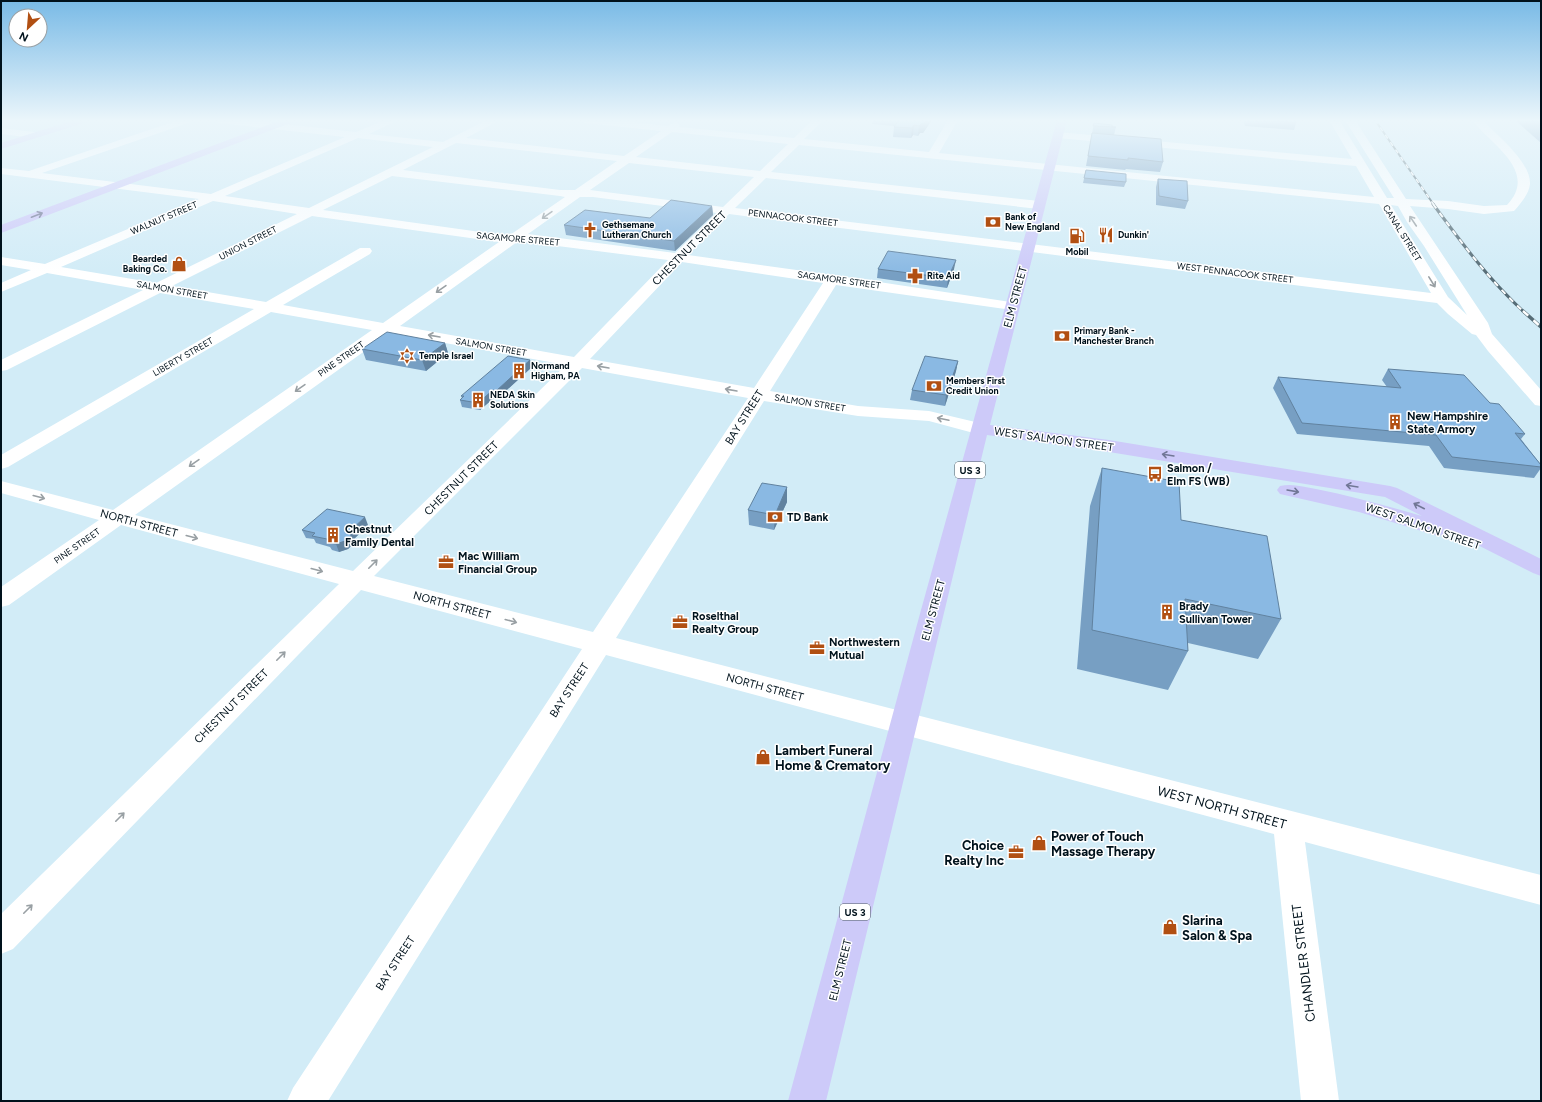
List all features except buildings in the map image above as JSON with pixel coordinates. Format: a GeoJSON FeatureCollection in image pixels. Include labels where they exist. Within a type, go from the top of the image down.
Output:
{"type":"FeatureCollection","features":[{"type":"Feature","properties":{"kind":"main road"},"geometry":{"type":"LineString","coordinates":[[1,229],[154,171]]}},
{"type":"Feature","properties":{"kind":"main road","name":"ELM STREET"},"geometry":{"type":"LineString","coordinates":[[807,1101],[903,724],[1048,171]]}},
{"type":"Feature","properties":{"kind":"main road","name":"WEST SALMON STREET"},"geometry":{"type":"LineString","coordinates":[[981,429],[1040,445],[1313,495],[1368,507],[1443,531],[1541,569]]}},
{"type":"Feature","properties":{"kind":"street","name":"SAGAMORE STREET"},"geometry":{"type":"LineString","coordinates":[[5,171],[118,185],[502,239],[526,238],[679,258],[1012,306]]}},
{"type":"Feature","properties":{"kind":"street"},"geometry":{"type":"LineString","coordinates":[[8,181],[36,171]]}},
{"type":"Feature","properties":{"kind":"street","name":"WALNUT STREET"},"geometry":{"type":"LineString","coordinates":[[1,288],[274,171]]}},
{"type":"Feature","properties":{"kind":"street","name":"PINE STREET"},"geometry":{"type":"LineString","coordinates":[[1,599],[608,171]]}},
{"type":"Feature","properties":{"kind":"street"},"geometry":{"type":"LineString","coordinates":[[739,171],[1039,204]]}},
{"type":"Feature","properties":{"kind":"street","name":"CHESTNUT STREET"},"geometry":{"type":"LineString","coordinates":[[1,937],[357,580],[578,362],[766,171]]}},
{"type":"Feature","properties":{"kind":"street"},"geometry":{"type":"LineString","coordinates":[[1101,171],[1402,202],[1418,206],[1490,210],[1510,208],[1519,198],[1524,181],[1521,171]]}},
{"type":"Feature","properties":{"kind":"street","name":"CANAL STREET"},"geometry":{"type":"LineString","coordinates":[[1366,171],[1442,299],[1484,335],[1541,401]]}},
{"type":"Feature","properties":{"kind":"street","name":"CANAL STREET"},"geometry":{"type":"LineString","coordinates":[[1383,171],[1413,222],[1430,245],[1480,323],[1484,335]]}},
{"type":"Feature","properties":{"kind":"street","name":"PENNACOOK STREET"},"geometry":{"type":"LineString","coordinates":[[390,172],[560,193],[593,194],[1028,248]]}},
{"type":"Feature","properties":{"kind":"street","name":"UNION STREET"},"geometry":{"type":"LineString","coordinates":[[1,366],[390,172]]}},
{"type":"Feature","properties":{"kind":"street","name":"WEST PENNACOOK STREET"},"geometry":{"type":"LineString","coordinates":[[1028,248],[1442,299]]}},
{"type":"Feature","properties":{"kind":"street","name":"LIBERTY STREET"},"geometry":{"type":"LineString","coordinates":[[1,463],[365,250]]}},
{"type":"Feature","properties":{"kind":"street","name":"SALMON STREET"},"geometry":{"type":"LineString","coordinates":[[1,261],[268,307],[758,395],[858,411],[929,416],[981,429]]}},
{"type":"Feature","properties":{"kind":"street","name":"BAY STREET"},"geometry":{"type":"LineString","coordinates":[[306,1101],[833,279]]}},
{"type":"Feature","properties":{"kind":"street","name":"NORTH STREET"},"geometry":{"type":"LineString","coordinates":[[1,487],[903,724]]}},
{"type":"Feature","properties":{"kind":"street","name":"WEST NORTH STREET"},"geometry":{"type":"LineString","coordinates":[[903,724],[1541,890]]}},
{"type":"Feature","properties":{"kind":"street","name":"CHANDLER STREET"},"geometry":{"type":"LineString","coordinates":[[1288,824],[1320,1101]]}},
{"type":"Feature","properties":{"kind":"railway"},"geometry":{"type":"LineString","coordinates":[[1411,171],[1434,205]]}},
{"type":"Feature","properties":{"kind":"railway"},"geometry":{"type":"LineString","coordinates":[[1433,204],[1487,274],[1524,312]]}},
{"type":"Feature","properties":{"kind":"railway"},"geometry":{"type":"LineString","coordinates":[[1523,311],[1541,327]]}},
{"type":"Feature","properties":{"kind":"place","name":"Bank of New England"},"geometry":{"type":"Point","coordinates":[993,222]}},
{"type":"Feature","properties":{"kind":"place","name":"Gethsemane Lutheran Church"},"geometry":{"type":"Point","coordinates":[590,230]}},
{"type":"Feature","properties":{"kind":"place","name":"Dunkin'"},"geometry":{"type":"Point","coordinates":[1106,235]}},
{"type":"Feature","properties":{"kind":"place","name":"Mobil"},"geometry":{"type":"Point","coordinates":[1077,236]}},
{"type":"Feature","properties":{"kind":"place","name":"Bearded Baking Co."},"geometry":{"type":"Point","coordinates":[179,264]}},
{"type":"Feature","properties":{"kind":"place","name":"Rite Aid"},"geometry":{"type":"Point","coordinates":[915,276]}},
{"type":"Feature","properties":{"kind":"place","name":"Primary Bank - Manchester Branch"},"geometry":{"type":"Point","coordinates":[1062,336]}},
{"type":"Feature","properties":{"kind":"place","name":"Temple Israel"},"geometry":{"type":"Point","coordinates":[407,356]}},
{"type":"Feature","properties":{"kind":"place","name":"Normand Higham, PA"},"geometry":{"type":"Point","coordinates":[519,371]}},
{"type":"Feature","properties":{"kind":"place","name":"Members First Credit Union"},"geometry":{"type":"Point","coordinates":[934,386]}},
{"type":"Feature","properties":{"kind":"place","name":"NEDA Skin Solutions"},"geometry":{"type":"Point","coordinates":[478,400]}},
{"type":"Feature","properties":{"kind":"place","name":"New Hampshire State Armory"},"geometry":{"type":"Point","coordinates":[1395,422]}},
{"type":"Feature","properties":{"kind":"place","name":"Salmon / Elm FS (WB)"},"geometry":{"type":"Point","coordinates":[1155,474]}},
{"type":"Feature","properties":{"kind":"place","name":"TD Bank"},"geometry":{"type":"Point","coordinates":[775,517]}},
{"type":"Feature","properties":{"kind":"place","name":"Chestnut Family Dental"},"geometry":{"type":"Point","coordinates":[333,535]}},
{"type":"Feature","properties":{"kind":"place","name":"Mac William Financial Group"},"geometry":{"type":"Point","coordinates":[446,562]}},
{"type":"Feature","properties":{"kind":"place","name":"Brady Sullivan Tower"},"geometry":{"type":"Point","coordinates":[1167,612]}},
{"type":"Feature","properties":{"kind":"place","name":"Roselthal Realty Group"},"geometry":{"type":"Point","coordinates":[680,622]}},
{"type":"Feature","properties":{"kind":"place","name":"Northwestern Mutual"},"geometry":{"type":"Point","coordinates":[817,648]}},
{"type":"Feature","properties":{"kind":"place","name":"Lambert Funeral Home & Crematory"},"geometry":{"type":"Point","coordinates":[763,757]}},
{"type":"Feature","properties":{"kind":"place","name":"Power of Touch Massage Therapy"},"geometry":{"type":"Point","coordinates":[1039,843]}},
{"type":"Feature","properties":{"kind":"place","name":"Choice Realty Inc"},"geometry":{"type":"Point","coordinates":[1016,852]}},
{"type":"Feature","properties":{"kind":"place","name":"Slarina Salon & Spa"},"geometry":{"type":"Point","coordinates":[1170,927]}}]}
